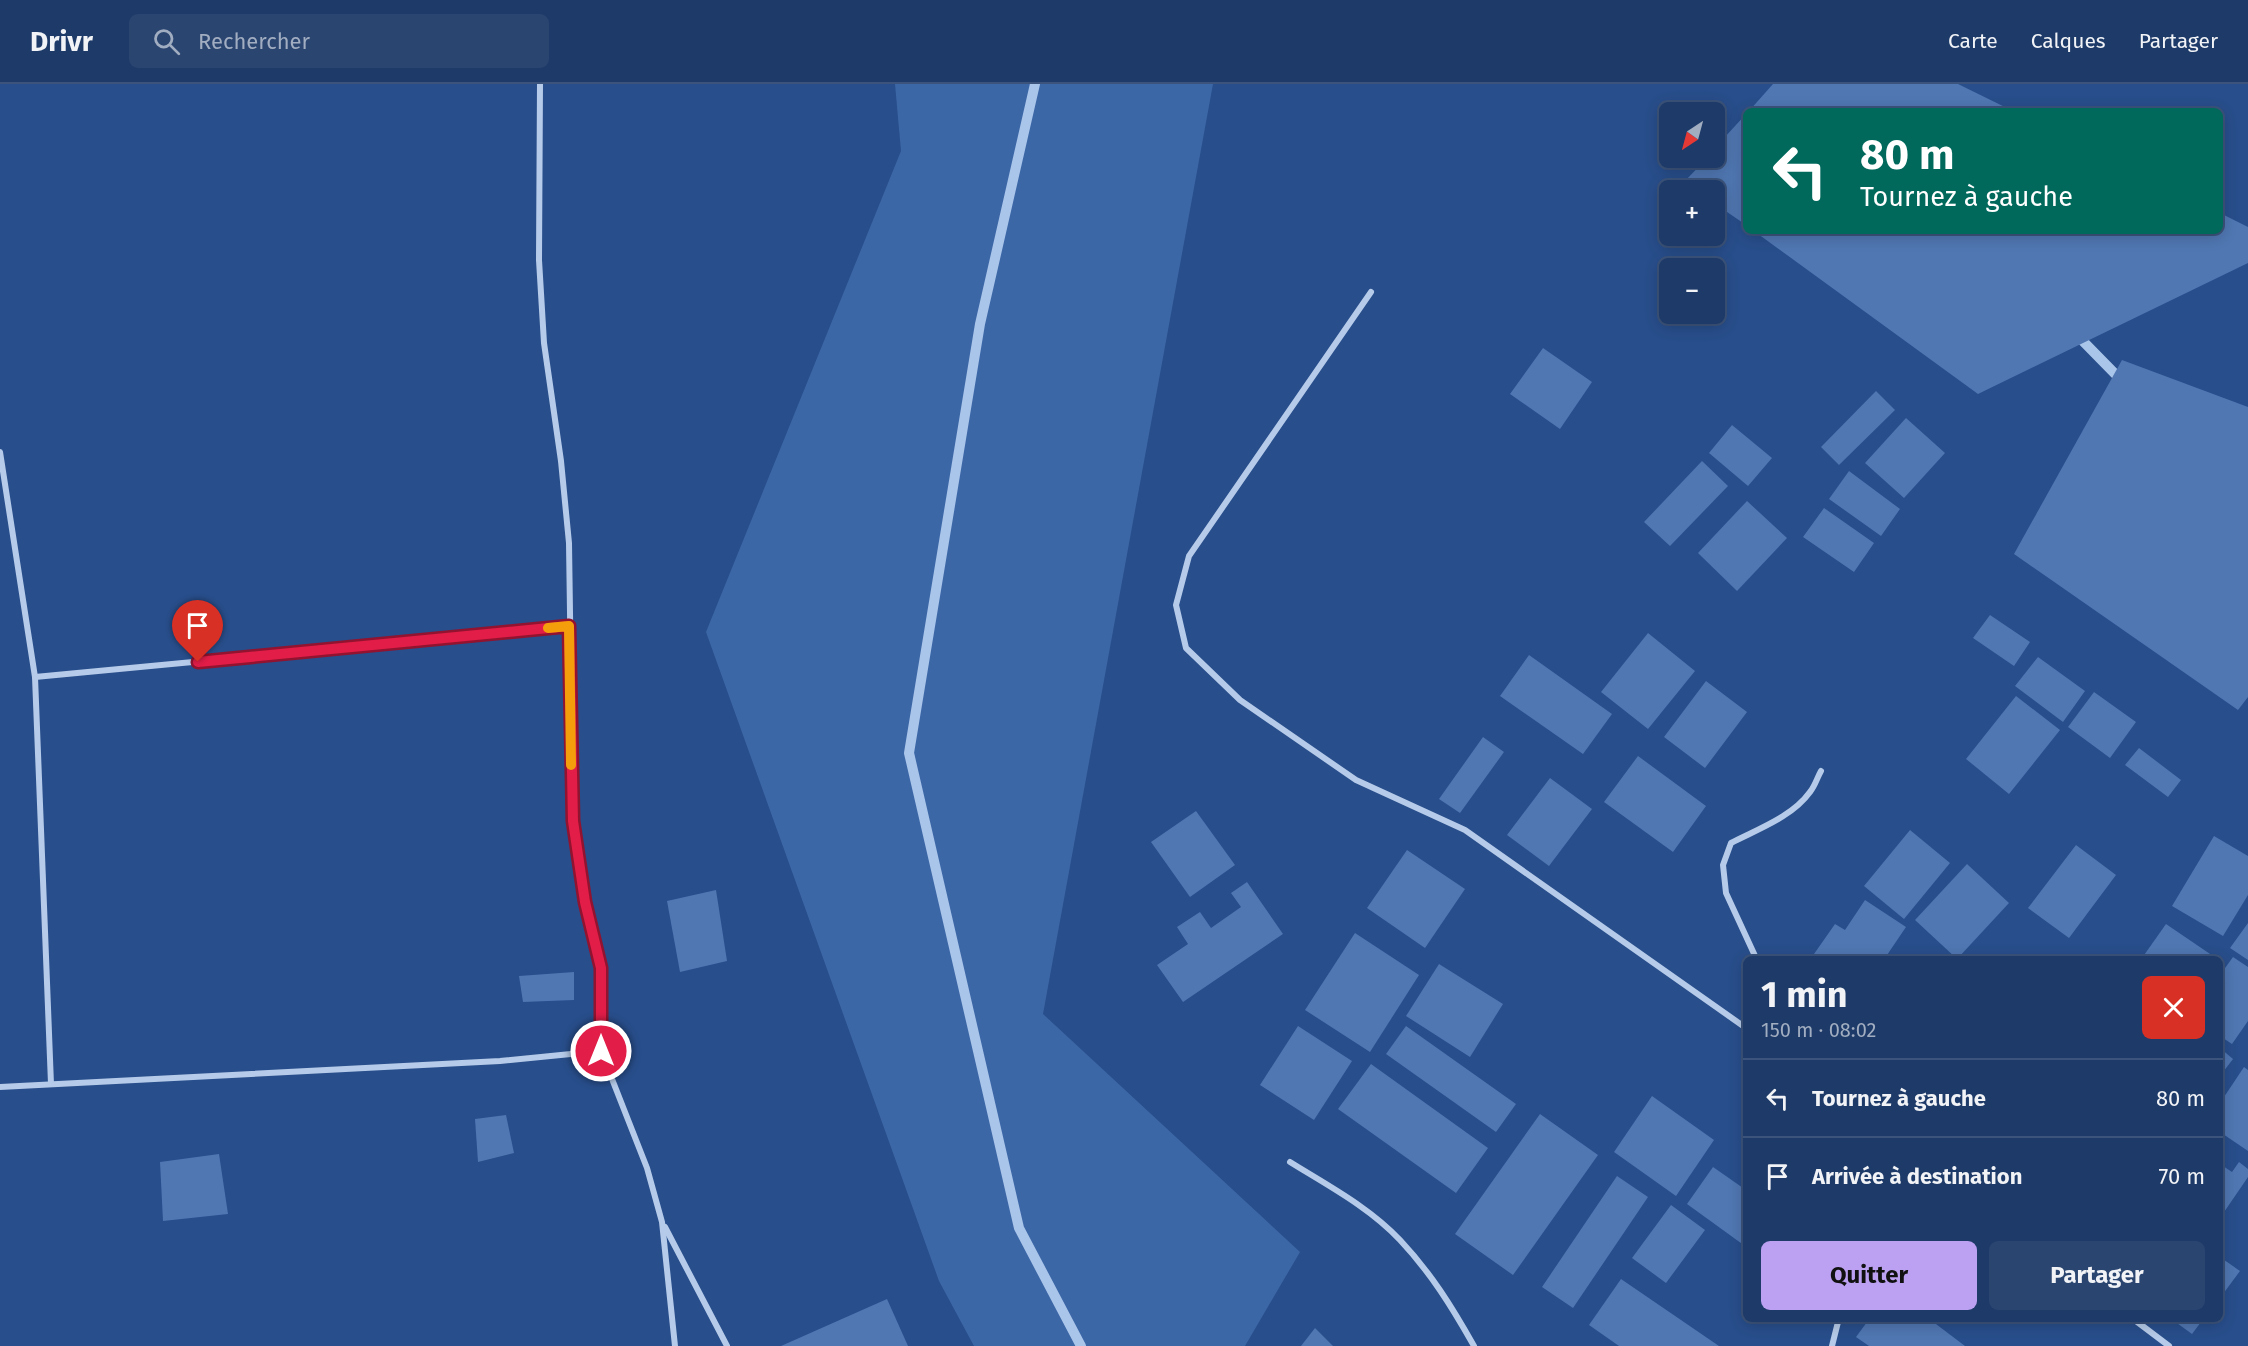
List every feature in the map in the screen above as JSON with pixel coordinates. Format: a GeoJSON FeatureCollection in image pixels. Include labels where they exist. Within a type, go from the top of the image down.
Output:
{"type":"FeatureCollection","features":[{"type":"Feature","properties":{"kind":"street"},"geometry":{"type":"LineString","coordinates":[[540,84],[538,260],[544,343],[561,461],[569,543],[573,821],[585,902],[601,968],[601,1051],[647,1168],[662,1222],[675,1346]]}},
{"type":"Feature","properties":{"kind":"street"},"geometry":{"type":"LineString","coordinates":[[1371,292],[1189,556],[1176,604],[1186,648],[1240,699],[1356,780],[1465,831],[1743,1026]]}},
{"type":"Feature","properties":{"kind":"street"},"geometry":{"type":"LineString","coordinates":[[0,452],[35,677],[51,1084]]}},
{"type":"Feature","properties":{"kind":"street"},"geometry":{"type":"LineString","coordinates":[[35,677],[569,626]]}},
{"type":"Feature","properties":{"kind":"street"},"geometry":{"type":"LineString","coordinates":[[1755,956],[1726,893],[1723,865],[1731,843],[1772,822],[1798,805],[1811,791],[1821,771]]}},
{"type":"Feature","properties":{"kind":"street"},"geometry":{"type":"LineString","coordinates":[[0,1087],[500,1061],[601,1051]]}},
{"type":"Feature","properties":{"kind":"street"},"geometry":{"type":"LineString","coordinates":[[1290,1162],[1353,1201],[1399,1239],[1443,1293],[1474,1346]]}},
{"type":"Feature","properties":{"kind":"street"},"geometry":{"type":"LineString","coordinates":[[662,1222],[727,1346]]}},
{"type":"Feature","properties":{"kind":"street"},"geometry":{"type":"LineString","coordinates":[[1832,1346],[1838,1322]]}},
{"type":"Feature","properties":{"kind":"street"},"geometry":{"type":"LineString","coordinates":[[2137,1322],[2169,1346]]}},
{"type":"Feature","properties":{"kind":"shaded area"},"geometry":{"type":"Polygon","coordinates":[[[895,84],[1213,84],[1043,1014],[1300,1252],[1245,1346],[974,1346],[939,1281],[706,632],[901,151],[895,84]]]}},
{"type":"Feature","properties":{"kind":"building"},"geometry":{"type":"Polygon","coordinates":[[[1773,84],[1958,84],[2007,108],[1752,108],[1773,84]]]}},
{"type":"Feature","properties":{"kind":"building"},"geometry":{"type":"Polygon","coordinates":[[[1743,117],[1743,223],[1725,211],[1725,180],[1686,180],[1697,168],[1725,168],[1725,137],[1743,117]]]}},
{"type":"Feature","properties":{"kind":"building"},"geometry":{"type":"Polygon","coordinates":[[[2223,214],[2248,227],[2248,263],[1978,394],[1758,234],[2223,234],[2223,214]]]}},
{"type":"Feature","properties":{"kind":"building"},"geometry":{"type":"Polygon","coordinates":[[[1543,348],[1592,382],[1560,429],[1510,394],[1543,348]]]}},
{"type":"Feature","properties":{"kind":"building"},"geometry":{"type":"Polygon","coordinates":[[[2122,360],[2248,407],[2248,697],[2238,710],[2014,554],[2122,360]]]}},
{"type":"Feature","properties":{"kind":"building"},"geometry":{"type":"Polygon","coordinates":[[[1876,391],[1895,410],[1839,465],[1821,447],[1876,391]]]}},
{"type":"Feature","properties":{"kind":"building"},"geometry":{"type":"Polygon","coordinates":[[[1906,418],[1945,453],[1904,498],[1865,463],[1906,418]]]}},
{"type":"Feature","properties":{"kind":"building"},"geometry":{"type":"Polygon","coordinates":[[[1732,425],[1772,458],[1748,486],[1709,453],[1732,425]]]}},
{"type":"Feature","properties":{"kind":"building"},"geometry":{"type":"Polygon","coordinates":[[[1702,461],[1728,486],[1670,546],[1644,522],[1702,461]]]}},
{"type":"Feature","properties":{"kind":"building"},"geometry":{"type":"Polygon","coordinates":[[[1849,471],[1900,509],[1881,536],[1829,499],[1849,471]]]}},
{"type":"Feature","properties":{"kind":"building"},"geometry":{"type":"Polygon","coordinates":[[[1747,501],[1787,538],[1737,591],[1698,553],[1747,501]]]}},
{"type":"Feature","properties":{"kind":"building"},"geometry":{"type":"Polygon","coordinates":[[[1824,508],[1874,543],[1854,572],[1803,537],[1824,508]]]}},
{"type":"Feature","properties":{"kind":"building"},"geometry":{"type":"Polygon","coordinates":[[[1990,615],[2030,642],[2014,666],[1973,638],[1990,615]]]}},
{"type":"Feature","properties":{"kind":"building"},"geometry":{"type":"Polygon","coordinates":[[[1648,633],[1695,671],[1648,729],[1601,692],[1648,633]]]}},
{"type":"Feature","properties":{"kind":"building"},"geometry":{"type":"Polygon","coordinates":[[[1529,655],[1612,714],[1583,754],[1500,696],[1529,655]]]}},
{"type":"Feature","properties":{"kind":"building"},"geometry":{"type":"Polygon","coordinates":[[[2038,657],[2085,691],[2063,722],[2015,686],[2038,657]]]}},
{"type":"Feature","properties":{"kind":"building"},"geometry":{"type":"Polygon","coordinates":[[[1706,681],[1747,712],[1705,768],[1664,737],[1706,681]]]}},
{"type":"Feature","properties":{"kind":"building"},"geometry":{"type":"Polygon","coordinates":[[[2094,692],[2136,722],[2110,758],[2068,727],[2094,692]]]}},
{"type":"Feature","properties":{"kind":"building"},"geometry":{"type":"Polygon","coordinates":[[[2016,696],[2060,730],[2009,794],[1966,759],[2016,696]]]}},
{"type":"Feature","properties":{"kind":"building"},"geometry":{"type":"Polygon","coordinates":[[[1483,737],[1504,752],[1460,813],[1439,799],[1483,737]]]}},
{"type":"Feature","properties":{"kind":"building"},"geometry":{"type":"Polygon","coordinates":[[[2139,748],[2181,780],[2168,797],[2125,765],[2139,748]]]}},
{"type":"Feature","properties":{"kind":"building"},"geometry":{"type":"Polygon","coordinates":[[[1638,756],[1706,806],[1673,852],[1604,802],[1638,756]]]}},
{"type":"Feature","properties":{"kind":"building"},"geometry":{"type":"Polygon","coordinates":[[[1550,778],[1592,809],[1549,866],[1507,835],[1550,778]]]}},
{"type":"Feature","properties":{"kind":"building"},"geometry":{"type":"Polygon","coordinates":[[[1196,811],[1235,865],[1190,897],[1151,842],[1196,811]]]}},
{"type":"Feature","properties":{"kind":"building"},"geometry":{"type":"Polygon","coordinates":[[[1910,830],[1950,863],[1904,919],[1864,886],[1910,830]]]}},
{"type":"Feature","properties":{"kind":"building"},"geometry":{"type":"Polygon","coordinates":[[[2214,836],[2248,856],[2248,895],[2223,936],[2172,906],[2214,836]]]}},
{"type":"Feature","properties":{"kind":"building"},"geometry":{"type":"Polygon","coordinates":[[[2076,845],[2116,875],[2069,938],[2028,908],[2076,845]]]}},
{"type":"Feature","properties":{"kind":"building"},"geometry":{"type":"Polygon","coordinates":[[[1407,850],[1465,889],[1425,948],[1367,908],[1407,850]]]}},
{"type":"Feature","properties":{"kind":"building"},"geometry":{"type":"Polygon","coordinates":[[[1967,864],[2009,903],[1960,956],[1954,956],[1915,920],[1967,864]]]}},
{"type":"Feature","properties":{"kind":"building"},"geometry":{"type":"Polygon","coordinates":[[[1247,882],[1283,934],[1183,1002],[1157,965],[1188,944],[1177,927],[1200,912],[1211,928],[1241,907],[1231,893],[1247,882]]]}},
{"type":"Feature","properties":{"kind":"building"},"geometry":{"type":"Polygon","coordinates":[[[716,890],[727,961],[680,972],[667,901],[716,890]]]}},
{"type":"Feature","properties":{"kind":"building"},"geometry":{"type":"Polygon","coordinates":[[[1865,900],[1906,927],[1886,956],[1817,956],[1814,954],[1835,924],[1845,930],[1865,900]]]}},
{"type":"Feature","properties":{"kind":"building"},"geometry":{"type":"Polygon","coordinates":[[[2248,923],[2248,960],[2230,948],[2248,923]]]}},
{"type":"Feature","properties":{"kind":"building"},"geometry":{"type":"Polygon","coordinates":[[[2166,924],[2213,956],[2143,956],[2166,924]]]}},
{"type":"Feature","properties":{"kind":"building"},"geometry":{"type":"Polygon","coordinates":[[[1355,933],[1419,975],[1370,1052],[1305,1010],[1355,933]]]}},
{"type":"Feature","properties":{"kind":"building"},"geometry":{"type":"Polygon","coordinates":[[[2233,957],[2248,967],[2248,1021],[2232,1044],[2223,1038],[2223,971],[2233,957]]]}},
{"type":"Feature","properties":{"kind":"building"},"geometry":{"type":"Polygon","coordinates":[[[1439,964],[1503,1004],[1470,1057],[1406,1016],[1439,964]]]}},
{"type":"Feature","properties":{"kind":"building"},"geometry":{"type":"Polygon","coordinates":[[[574,972],[574,1000],[523,1002],[519,976],[574,972]]]}},
{"type":"Feature","properties":{"kind":"building"},"geometry":{"type":"Polygon","coordinates":[[[1298,1026],[1352,1061],[1314,1120],[1260,1085],[1298,1026]]]}},
{"type":"Feature","properties":{"kind":"building"},"geometry":{"type":"Polygon","coordinates":[[[1406,1026],[1516,1104],[1496,1132],[1386,1054],[1406,1026]]]}},
{"type":"Feature","properties":{"kind":"building"},"geometry":{"type":"Polygon","coordinates":[[[2223,1051],[2233,1059],[2223,1072],[2223,1051]]]}},
{"type":"Feature","properties":{"kind":"building"},"geometry":{"type":"Polygon","coordinates":[[[1371,1064],[1488,1148],[1456,1193],[1338,1109],[1371,1064]]]}},
{"type":"Feature","properties":{"kind":"building"},"geometry":{"type":"Polygon","coordinates":[[[2244,1067],[2248,1070],[2248,1151],[2223,1134],[2223,1098],[2244,1067]]]}},
{"type":"Feature","properties":{"kind":"building"},"geometry":{"type":"Polygon","coordinates":[[[1652,1096],[1714,1140],[1676,1196],[1614,1152],[1652,1096]]]}},
{"type":"Feature","properties":{"kind":"building"},"geometry":{"type":"Polygon","coordinates":[[[1540,1114],[1598,1155],[1513,1275],[1455,1234],[1540,1114]]]}},
{"type":"Feature","properties":{"kind":"building"},"geometry":{"type":"Polygon","coordinates":[[[506,1115],[514,1153],[478,1162],[475,1119],[506,1115]]]}},
{"type":"Feature","properties":{"kind":"building"},"geometry":{"type":"Polygon","coordinates":[[[219,1154],[228,1214],[163,1221],[160,1162],[219,1154]]]}},
{"type":"Feature","properties":{"kind":"building"},"geometry":{"type":"Polygon","coordinates":[[[2239,1162],[2248,1169],[2248,1177],[2223,1214],[2223,1166],[2232,1172],[2239,1162]]]}},
{"type":"Feature","properties":{"kind":"building"},"geometry":{"type":"Polygon","coordinates":[[[1713,1167],[1743,1188],[1743,1245],[1687,1204],[1713,1167]]]}},
{"type":"Feature","properties":{"kind":"building"},"geometry":{"type":"Polygon","coordinates":[[[1617,1176],[1648,1197],[1573,1308],[1542,1287],[1617,1176]]]}},
{"type":"Feature","properties":{"kind":"building"},"geometry":{"type":"Polygon","coordinates":[[[1671,1205],[1705,1230],[1666,1283],[1632,1258],[1671,1205]]]}},
{"type":"Feature","properties":{"kind":"building"},"geometry":{"type":"Polygon","coordinates":[[[2223,1259],[2240,1271],[2223,1294],[2223,1259]]]}},
{"type":"Feature","properties":{"kind":"building"},"geometry":{"type":"Polygon","coordinates":[[[1621,1279],[1719,1346],[1619,1346],[1589,1325],[1621,1279]]]}},
{"type":"Feature","properties":{"kind":"building"},"geometry":{"type":"Polygon","coordinates":[[[887,1299],[908,1346],[781,1346],[887,1299]]]}},
{"type":"Feature","properties":{"kind":"building"},"geometry":{"type":"Polygon","coordinates":[[[1867,1322],[1933,1322],[1965,1346],[1869,1346],[1856,1337],[1867,1322]]]}},
{"type":"Feature","properties":{"kind":"building"},"geometry":{"type":"Polygon","coordinates":[[[2176,1322],[2201,1322],[2192,1334],[2176,1322]]]}},
{"type":"Feature","properties":{"kind":"building"},"geometry":{"type":"Polygon","coordinates":[[[1315,1328],[1333,1346],[1301,1346],[1315,1328]]]}},
{"type":"Feature","properties":{"kind":"waterway"},"geometry":{"type":"LineString","coordinates":[[1035,84],[980,324],[909,753],[1019,1228],[1081,1346]]}},
{"type":"Feature","properties":{"kind":"waterway"},"geometry":{"type":"LineString","coordinates":[[2075,333],[2123,382]]}},
{"type":"Feature","properties":{"kind":"slow traffic"},"geometry":{"type":"LineString","coordinates":[[548,628],[569,626],[571,765]]}},
{"type":"Feature","properties":{"kind":"route"},"geometry":{"type":"LineString","coordinates":[[198,662],[569,626],[573,821],[585,902],[601,968],[601,1051]]}}]}
